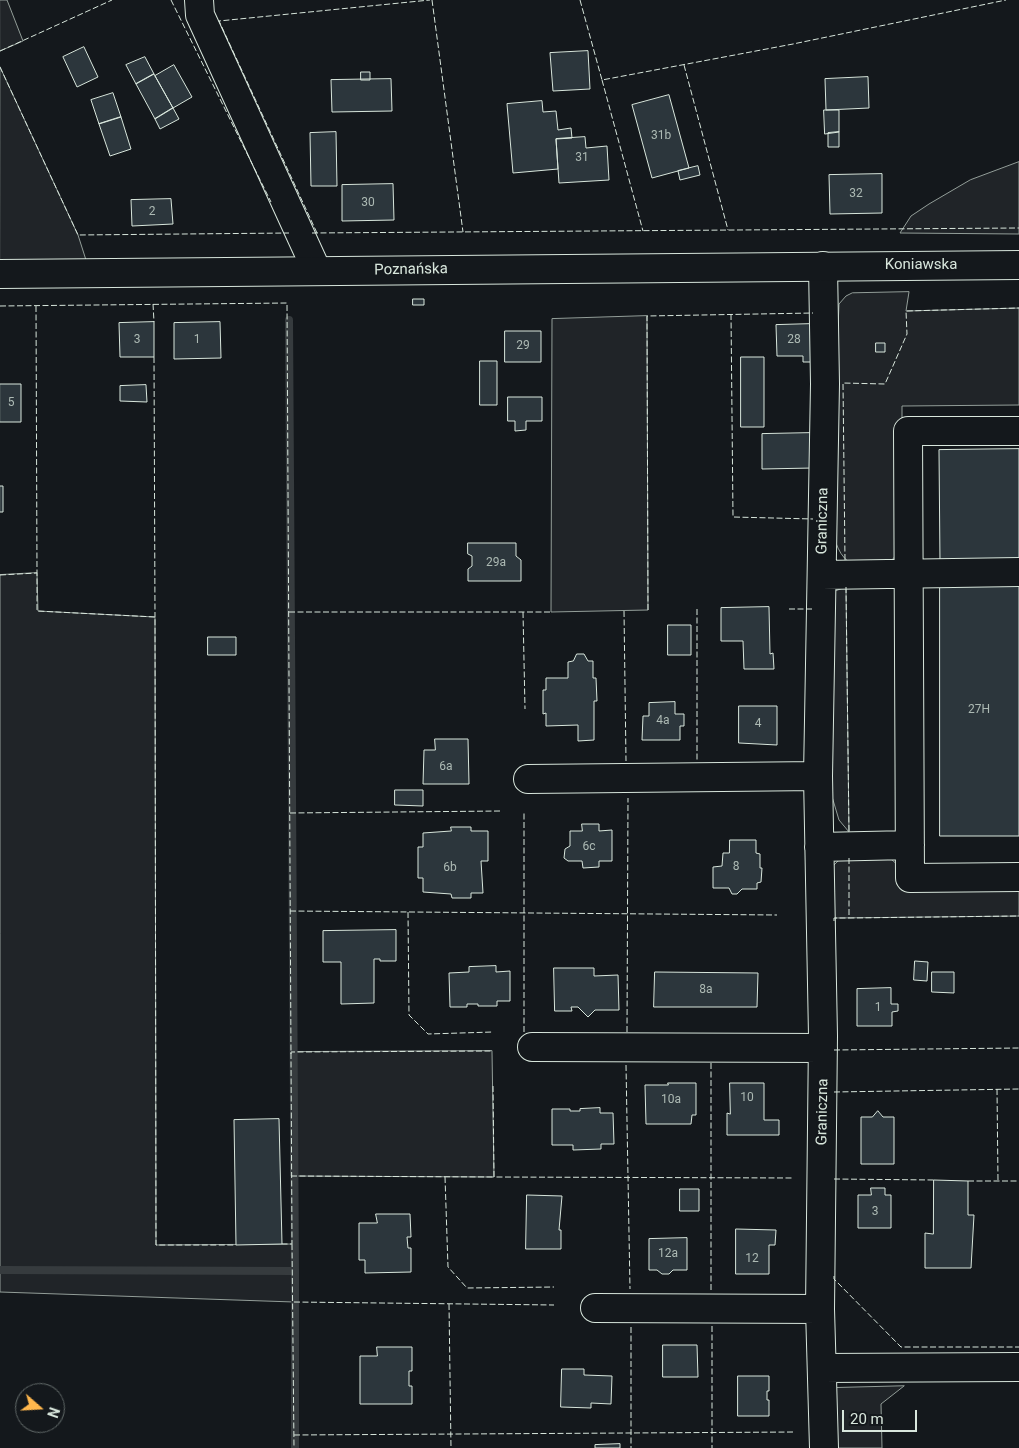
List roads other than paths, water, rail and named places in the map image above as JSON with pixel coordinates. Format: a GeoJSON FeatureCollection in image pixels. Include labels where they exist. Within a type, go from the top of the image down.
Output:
{"type":"FeatureCollection","features":[{"type":"Feature","properties":{"kind":"street"},"geometry":{"type":"LineString","coordinates":[[199,0],[200,15],[317,271]]}},
{"type":"Feature","properties":{"kind":"street","name":"Koniawska"},"geometry":{"type":"LineString","coordinates":[[823,266],[1019,265]]}},
{"type":"Feature","properties":{"kind":"street","name":"Poznańska"},"geometry":{"type":"LineString","coordinates":[[0,274],[823,266]]}},
{"type":"Feature","properties":{"kind":"street","name":"Graniczna"},"geometry":{"type":"LineString","coordinates":[[823,266],[825,384],[818,848],[823,1048],[820,1309],[824,1448]]}},
{"type":"Feature","properties":{"kind":"street"},"geometry":{"type":"LineString","coordinates":[[1019,431],[908,431],[910,878],[1019,878]]}},
{"type":"Feature","properties":{"kind":"street"},"geometry":{"type":"LineString","coordinates":[[822,575],[1019,572]]}},
{"type":"Feature","properties":{"kind":"street"},"geometry":{"type":"LineString","coordinates":[[528,779],[818,776]]}},
{"type":"Feature","properties":{"kind":"street"},"geometry":{"type":"LineString","coordinates":[[818,848],[910,845]]}},
{"type":"Feature","properties":{"kind":"street"},"geometry":{"type":"LineString","coordinates":[[532,1047],[823,1048]]}},
{"type":"Feature","properties":{"kind":"street"},"geometry":{"type":"LineString","coordinates":[[595,1308],[820,1309]]}},
{"type":"Feature","properties":{"kind":"street"},"geometry":{"type":"LineString","coordinates":[[822,1368],[1019,1367]]}},
{"type":"Feature","properties":{"kind":"waterway"},"geometry":{"type":"LineString","coordinates":[[0,1270],[295,1271],[289,320]]}},
{"type":"Feature","properties":{"kind":"waterway"},"geometry":{"type":"LineString","coordinates":[[295,1271],[295,1448]]}}]}
